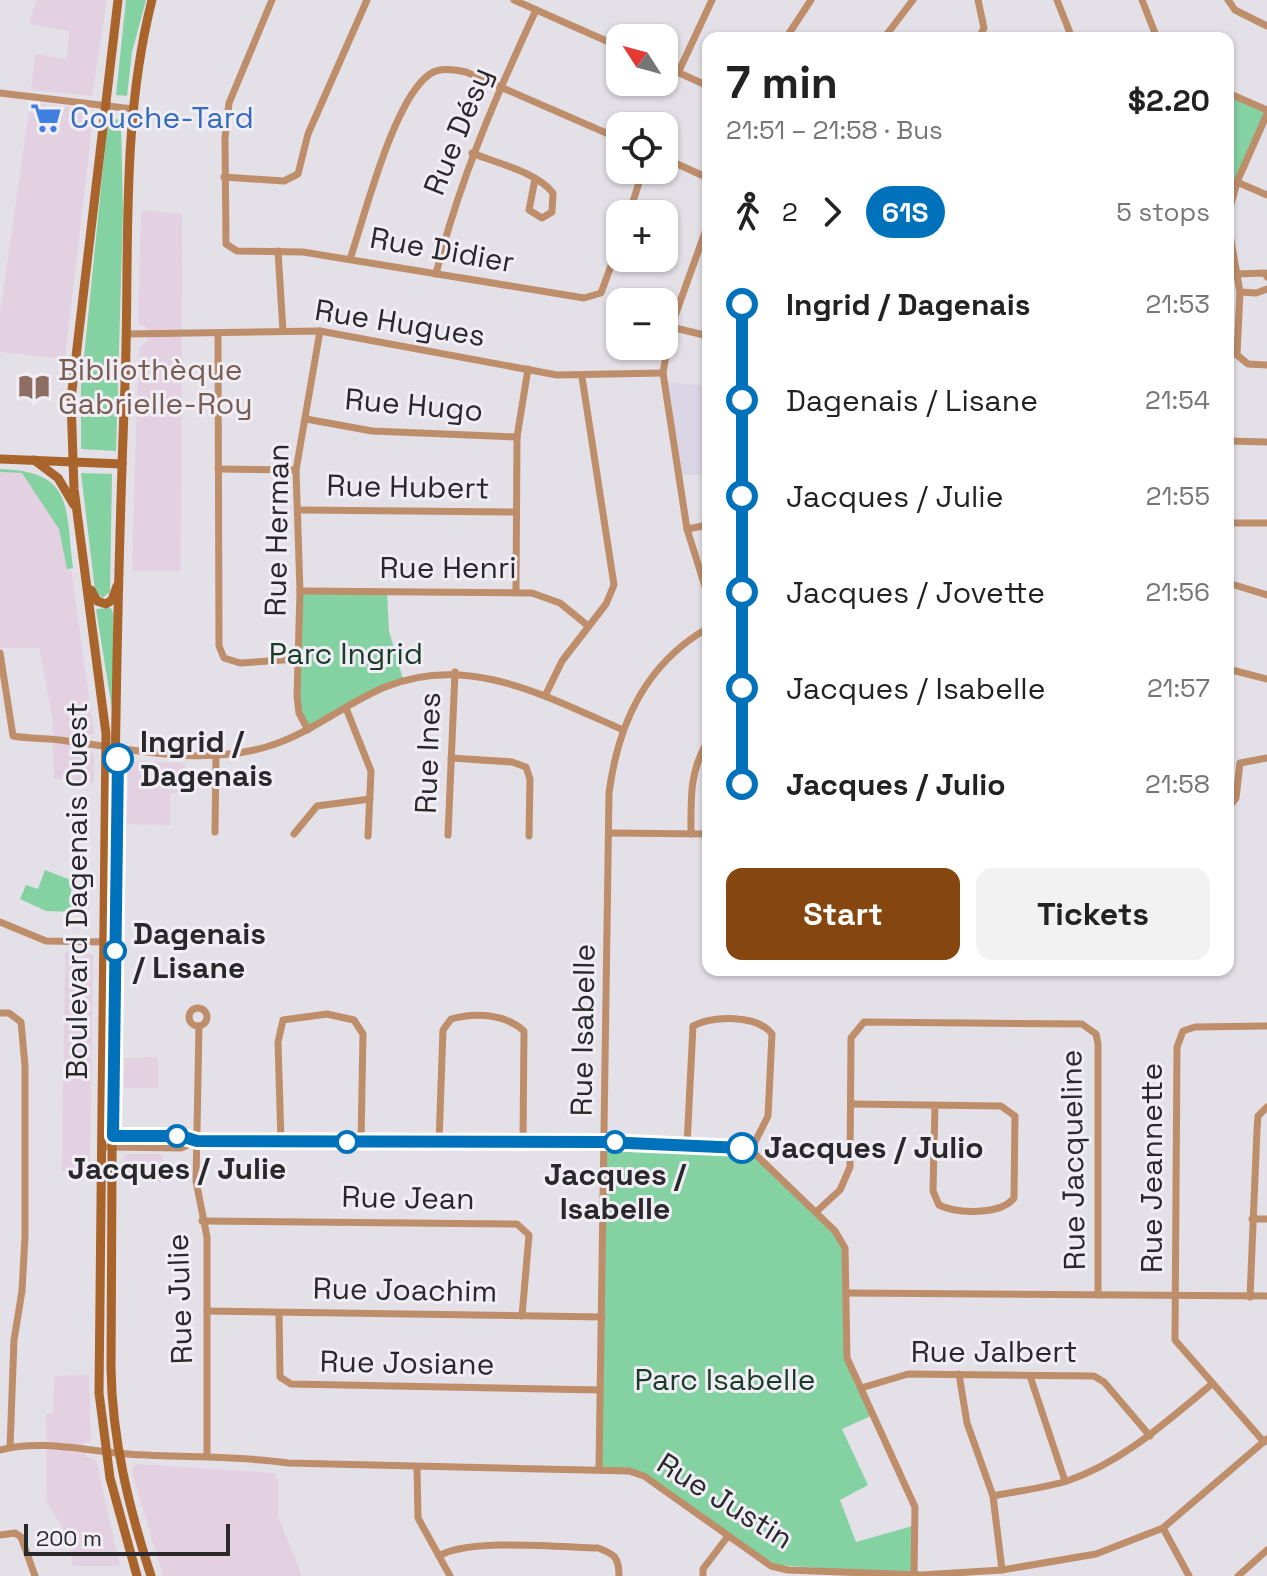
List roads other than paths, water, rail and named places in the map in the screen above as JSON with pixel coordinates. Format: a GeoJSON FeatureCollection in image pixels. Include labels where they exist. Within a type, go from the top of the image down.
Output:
{"type":"FeatureCollection","features":[{"type":"Feature","properties":{"kind":"main road","name":"Boulevard Dagenais Ouest"},"geometry":{"type":"LineString","coordinates":[[118,0],[72,385],[72,461],[105,747],[99,1375],[105,1451],[120,1521],[137,1576]]}},
{"type":"Feature","properties":{"kind":"main road","name":"Boulevard Dagenais Ouest"},"geometry":{"type":"LineString","coordinates":[[151,1576],[118,1453],[111,1382],[122,464],[133,109],[152,0]]}},
{"type":"Feature","properties":{"kind":"main road"},"geometry":{"type":"LineString","coordinates":[[0,459],[122,464]]}},
{"type":"Feature","properties":{"kind":"main road"},"geometry":{"type":"LineString","coordinates":[[33,460],[58,478],[76,508]]}},
{"type":"Feature","properties":{"kind":"main road"},"geometry":{"type":"LineString","coordinates":[[84,573],[95,599],[103,604],[112,600],[120,579]]}},
{"type":"Feature","properties":{"kind":"street"},"geometry":{"type":"LineString","coordinates":[[272,0],[229,103],[224,177],[284,181],[298,174],[308,134],[367,0]]}},
{"type":"Feature","properties":{"kind":"street"},"geometry":{"type":"LineString","coordinates":[[514,0],[606,41]]}},
{"type":"Feature","properties":{"kind":"street"},"geometry":{"type":"LineString","coordinates":[[702,83],[678,73],[712,0]]}},
{"type":"Feature","properties":{"kind":"street"},"geometry":{"type":"LineString","coordinates":[[790,32],[811,0]]}},
{"type":"Feature","properties":{"kind":"street"},"geometry":{"type":"LineString","coordinates":[[889,32],[913,0]]}},
{"type":"Feature","properties":{"kind":"street"},"geometry":{"type":"LineString","coordinates":[[978,0],[984,28],[982,32]]}},
{"type":"Feature","properties":{"kind":"street"},"geometry":{"type":"LineString","coordinates":[[1057,0],[1070,32]]}},
{"type":"Feature","properties":{"kind":"street"},"geometry":{"type":"LineString","coordinates":[[1142,0],[1155,32]]}},
{"type":"Feature","properties":{"kind":"street"},"geometry":{"type":"LineString","coordinates":[[1228,0],[1235,10],[1267,26]]}},
{"type":"Feature","properties":{"kind":"street","name":"Rue Désy"},"geometry":{"type":"LineString","coordinates":[[436,274],[452,210],[472,153],[536,10]]}},
{"type":"Feature","properties":{"kind":"street"},"geometry":{"type":"LineString","coordinates":[[350,259],[407,101],[418,84],[431,73],[450,69],[466,72],[606,133]]}},
{"type":"Feature","properties":{"kind":"street"},"geometry":{"type":"LineString","coordinates":[[0,93],[133,109]]}},
{"type":"Feature","properties":{"kind":"street"},"geometry":{"type":"LineString","coordinates":[[1234,96],[1267,112],[1234,193]]}},
{"type":"Feature","properties":{"kind":"street"},"geometry":{"type":"LineString","coordinates":[[472,153],[535,179],[553,193],[552,212],[542,218],[529,210],[535,179]]}},
{"type":"Feature","properties":{"kind":"street"},"geometry":{"type":"LineString","coordinates":[[678,164],[702,175]]}},
{"type":"Feature","properties":{"kind":"street","name":"Rue Didier"},"geometry":{"type":"LineString","coordinates":[[224,177],[224,239],[237,251],[278,251],[350,259],[584,298],[594,297],[607,282],[610,272]]}},
{"type":"Feature","properties":{"kind":"street"},"geometry":{"type":"LineString","coordinates":[[1237,182],[1267,195]]}},
{"type":"Feature","properties":{"kind":"street"},"geometry":{"type":"LineString","coordinates":[[678,308],[702,241]]}},
{"type":"Feature","properties":{"kind":"street"},"geometry":{"type":"LineString","coordinates":[[278,251],[283,331]]}},
{"type":"Feature","properties":{"kind":"street"},"geometry":{"type":"LineString","coordinates":[[1234,257],[1240,292],[1237,355],[1248,364],[1267,365]]}},
{"type":"Feature","properties":{"kind":"street"},"geometry":{"type":"LineString","coordinates":[[1237,274],[1265,273],[1267,277]]}},
{"type":"Feature","properties":{"kind":"street"},"geometry":{"type":"LineString","coordinates":[[1240,292],[1256,293],[1267,289]]}},
{"type":"Feature","properties":{"kind":"street"},"geometry":{"type":"LineString","coordinates":[[678,329],[702,335]]}},
{"type":"Feature","properties":{"kind":"street","name":"Rue Hugues"},"geometry":{"type":"LineString","coordinates":[[127,334],[320,331],[582,377],[663,373]]}},
{"type":"Feature","properties":{"kind":"street","name":"Rue Herman"},"geometry":{"type":"LineString","coordinates":[[308,730],[299,713],[299,510],[296,470],[320,331]]}},
{"type":"Feature","properties":{"kind":"street"},"geometry":{"type":"LineString","coordinates":[[218,334],[219,646],[224,658],[240,663],[298,659]]}},
{"type":"Feature","properties":{"kind":"street"},"geometry":{"type":"LineString","coordinates":[[665,360],[663,373],[687,529],[702,577]]}},
{"type":"Feature","properties":{"kind":"street"},"geometry":{"type":"LineString","coordinates":[[516,592],[517,437],[528,369]]}},
{"type":"Feature","properties":{"kind":"street"},"geometry":{"type":"LineString","coordinates":[[545,696],[562,661],[606,604],[614,585],[582,377]]}},
{"type":"Feature","properties":{"kind":"street","name":"Rue Hugo"},"geometry":{"type":"LineString","coordinates":[[306,419],[372,431],[517,437]]}},
{"type":"Feature","properties":{"kind":"street"},"geometry":{"type":"LineString","coordinates":[[1234,441],[1267,442]]}},
{"type":"Feature","properties":{"kind":"street","name":"Rue Hubert"},"geometry":{"type":"LineString","coordinates":[[218,469],[296,470]]}},
{"type":"Feature","properties":{"kind":"street","name":"Rue Hubert"},"geometry":{"type":"LineString","coordinates":[[299,510],[516,512]]}},
{"type":"Feature","properties":{"kind":"street"},"geometry":{"type":"LineString","coordinates":[[1234,523],[1267,523]]}},
{"type":"Feature","properties":{"kind":"street"},"geometry":{"type":"LineString","coordinates":[[687,529],[702,526]]}},
{"type":"Feature","properties":{"kind":"street"},"geometry":{"type":"LineString","coordinates":[[1234,585],[1267,595]]}},
{"type":"Feature","properties":{"kind":"street","name":"Rue Henri"},"geometry":{"type":"LineString","coordinates":[[300,591],[516,592],[549,598],[587,625]]}},
{"type":"Feature","properties":{"kind":"street","name":"Rue Isabelle"},"geometry":{"type":"LineString","coordinates":[[599,1469],[609,793],[621,729],[640,692],[661,665],[702,633]]}},
{"type":"Feature","properties":{"kind":"street"},"geometry":{"type":"LineString","coordinates":[[0,653],[3,698],[13,736],[118,749],[216,755],[266,747],[308,730],[384,688],[418,676],[455,672],[503,680],[621,729]]}},
{"type":"Feature","properties":{"kind":"street"},"geometry":{"type":"LineString","coordinates":[[1234,671],[1267,679]]}},
{"type":"Feature","properties":{"kind":"street","name":"Rue Ines"},"geometry":{"type":"LineString","coordinates":[[448,835],[455,672]]}},
{"type":"Feature","properties":{"kind":"street"},"geometry":{"type":"LineString","coordinates":[[346,708],[368,761],[368,836]]}},
{"type":"Feature","properties":{"kind":"street"},"geometry":{"type":"LineString","coordinates":[[691,834],[691,786],[702,751]]}},
{"type":"Feature","properties":{"kind":"street"},"geometry":{"type":"LineString","coordinates":[[215,832],[216,755]]}},
{"type":"Feature","properties":{"kind":"street"},"geometry":{"type":"LineString","coordinates":[[451,758],[512,762],[526,767],[530,779],[529,836]]}},
{"type":"Feature","properties":{"kind":"street"},"geometry":{"type":"LineString","coordinates":[[1234,800],[1240,763],[1267,758]]}},
{"type":"Feature","properties":{"kind":"street"},"geometry":{"type":"LineString","coordinates":[[294,834],[317,806],[370,799]]}},
{"type":"Feature","properties":{"kind":"street"},"geometry":{"type":"LineString","coordinates":[[610,833],[702,834]]}},
{"type":"Feature","properties":{"kind":"street"},"geometry":{"type":"LineString","coordinates":[[0,922],[46,941],[115,942]]}},
{"type":"Feature","properties":{"kind":"street"},"geometry":{"type":"LineString","coordinates":[[0,1013],[9,1013],[21,1022],[25,1066],[25,1237],[12,1380],[10,1447]]}},
{"type":"Feature","properties":{"kind":"street"},"geometry":{"type":"LineString","coordinates":[[281,1141],[278,1042],[283,1020],[327,1014],[354,1020],[363,1034],[361,1142]]}},
{"type":"Feature","properties":{"kind":"street"},"geometry":{"type":"LineString","coordinates":[[439,1142],[443,1030],[451,1019],[481,1016],[511,1019],[524,1031],[523,1142]]}},
{"type":"Feature","properties":{"kind":"street"},"geometry":{"type":"LineString","coordinates":[[687,1145],[693,1026],[723,1019],[756,1022],[765,1025],[772,1034],[768,1116],[751,1150]]}},
{"type":"Feature","properties":{"kind":"street","name":"Rue Jacqueline"},"geometry":{"type":"LineString","coordinates":[[816,1212],[840,1190],[850,1167],[851,1038],[864,1022],[1064,1023],[1091,1029],[1098,1044],[1098,1295]]}},
{"type":"Feature","properties":{"kind":"street","name":"Rue Julie"},"geometry":{"type":"LineString","coordinates":[[199,1026],[196,1181],[207,1237],[207,1455]]}},
{"type":"Feature","properties":{"kind":"street","name":"Rue Jeannette"},"geometry":{"type":"LineString","coordinates":[[1265,1440],[1175,1340],[1175,1296],[1177,1047],[1183,1031],[1195,1027],[1267,1026]]}},
{"type":"Feature","properties":{"kind":"street"},"geometry":{"type":"LineString","coordinates":[[852,1104],[935,1105],[1001,1106],[1015,1116],[1014,1198],[1007,1207],[995,1210],[939,1205],[933,1191],[935,1105]]}},
{"type":"Feature","properties":{"kind":"street"},"geometry":{"type":"LineString","coordinates":[[1250,1297],[1258,1116],[1267,1107]]}},
{"type":"Feature","properties":{"kind":"street"},"geometry":{"type":"LineString","coordinates":[[101,1136],[113,1142]]}},
{"type":"Feature","properties":{"kind":"street"},"geometry":{"type":"LineString","coordinates":[[101,1147],[113,1142],[181,1136],[197,1141],[605,1142],[751,1150],[835,1231],[845,1248],[847,1358],[915,1507],[914,1576]]}},
{"type":"Feature","properties":{"kind":"street"},"geometry":{"type":"LineString","coordinates":[[1252,1219],[1267,1219]]}},
{"type":"Feature","properties":{"kind":"street","name":"Rue Jean"},"geometry":{"type":"LineString","coordinates":[[202,1221],[517,1224],[529,1235],[522,1316]]}},
{"type":"Feature","properties":{"kind":"street","name":"Rue Jeannette"},"geometry":{"type":"LineString","coordinates":[[846,1293],[1267,1296]]}},
{"type":"Feature","properties":{"kind":"street","name":"Rue Joachim"},"geometry":{"type":"LineString","coordinates":[[207,1311],[602,1317]]}},
{"type":"Feature","properties":{"kind":"street","name":"Rue Josiane"},"geometry":{"type":"LineString","coordinates":[[279,1313],[280,1377],[291,1384],[600,1390]]}},
{"type":"Feature","properties":{"kind":"street"},"geometry":{"type":"LineString","coordinates":[[959,1374],[967,1423],[993,1496],[1002,1570]]}},
{"type":"Feature","properties":{"kind":"street","name":"Rue Jalbert"},"geometry":{"type":"LineString","coordinates":[[861,1388],[899,1375],[1094,1376],[1104,1382],[1150,1436]]}},
{"type":"Feature","properties":{"kind":"street"},"geometry":{"type":"LineString","coordinates":[[1030,1376],[1065,1481]]}},
{"type":"Feature","properties":{"kind":"street"},"geometry":{"type":"LineString","coordinates":[[0,1380],[12,1380]]}},
{"type":"Feature","properties":{"kind":"street"},"geometry":{"type":"LineString","coordinates":[[993,1496],[1065,1481],[1102,1466],[1150,1436],[1212,1384]]}},
{"type":"Feature","properties":{"kind":"street","name":"Rue Justin"},"geometry":{"type":"LineString","coordinates":[[118,1453],[207,1455],[288,1463],[417,1468],[629,1471],[644,1476],[780,1569],[914,1576],[1002,1570],[1082,1557],[1163,1528],[1265,1440]]}},
{"type":"Feature","properties":{"kind":"street"},"geometry":{"type":"LineString","coordinates":[[0,1450],[10,1447],[118,1453]]}},
{"type":"Feature","properties":{"kind":"street"},"geometry":{"type":"LineString","coordinates":[[417,1468],[418,1518],[450,1576]]}},
{"type":"Feature","properties":{"kind":"street"},"geometry":{"type":"LineString","coordinates":[[1163,1528],[1189,1576]]}},
{"type":"Feature","properties":{"kind":"street"},"geometry":{"type":"LineString","coordinates":[[0,1535],[15,1533],[21,1537],[35,1576]]}},
{"type":"Feature","properties":{"kind":"street"},"geometry":{"type":"LineString","coordinates":[[703,1576],[703,1569],[728,1536]]}},
{"type":"Feature","properties":{"kind":"street"},"geometry":{"type":"LineString","coordinates":[[439,1556],[448,1550],[473,1546],[598,1548],[613,1553],[619,1560],[619,1576]]}},
{"type":"Feature","properties":{"kind":"street"},"geometry":{"type":"LineString","coordinates":[[1238,1576],[1267,1550]]}},
{"type":"Feature","properties":{"kind":"place","name":"Couche-Tard"},"geometry":{"type":"Point","coordinates":[46,118]}},
{"type":"Feature","properties":{"kind":"place","name":"Bibliothèque Gabrielle-Roy"},"geometry":{"type":"Point","coordinates":[34,387]}},
{"type":"Feature","properties":{"kind":"place","name":"Ingrid / Dagenais"},"geometry":{"type":"Point","coordinates":[118,759]}},
{"type":"Feature","properties":{"kind":"place","name":"Dagenais / Lisane"},"geometry":{"type":"Point","coordinates":[115,951]}},
{"type":"Feature","properties":{"kind":"place","name":"Jacques / Julie"},"geometry":{"type":"Point","coordinates":[177,1136]}},
{"type":"Feature","properties":{"kind":"place","name":"Jacques / Isabelle"},"geometry":{"type":"Point","coordinates":[615,1142]}},
{"type":"Feature","properties":{"kind":"place","name":"Jacques / Julio"},"geometry":{"type":"Point","coordinates":[742,1148]}},
{"type":"Feature","properties":{"kind":"park label","name":"Parc Ingrid"},"geometry":{"type":"Point","coordinates":[346,654]}},
{"type":"Feature","properties":{"kind":"park label","name":"Parc Isabelle"},"geometry":{"type":"Point","coordinates":[725,1380]}}]}
